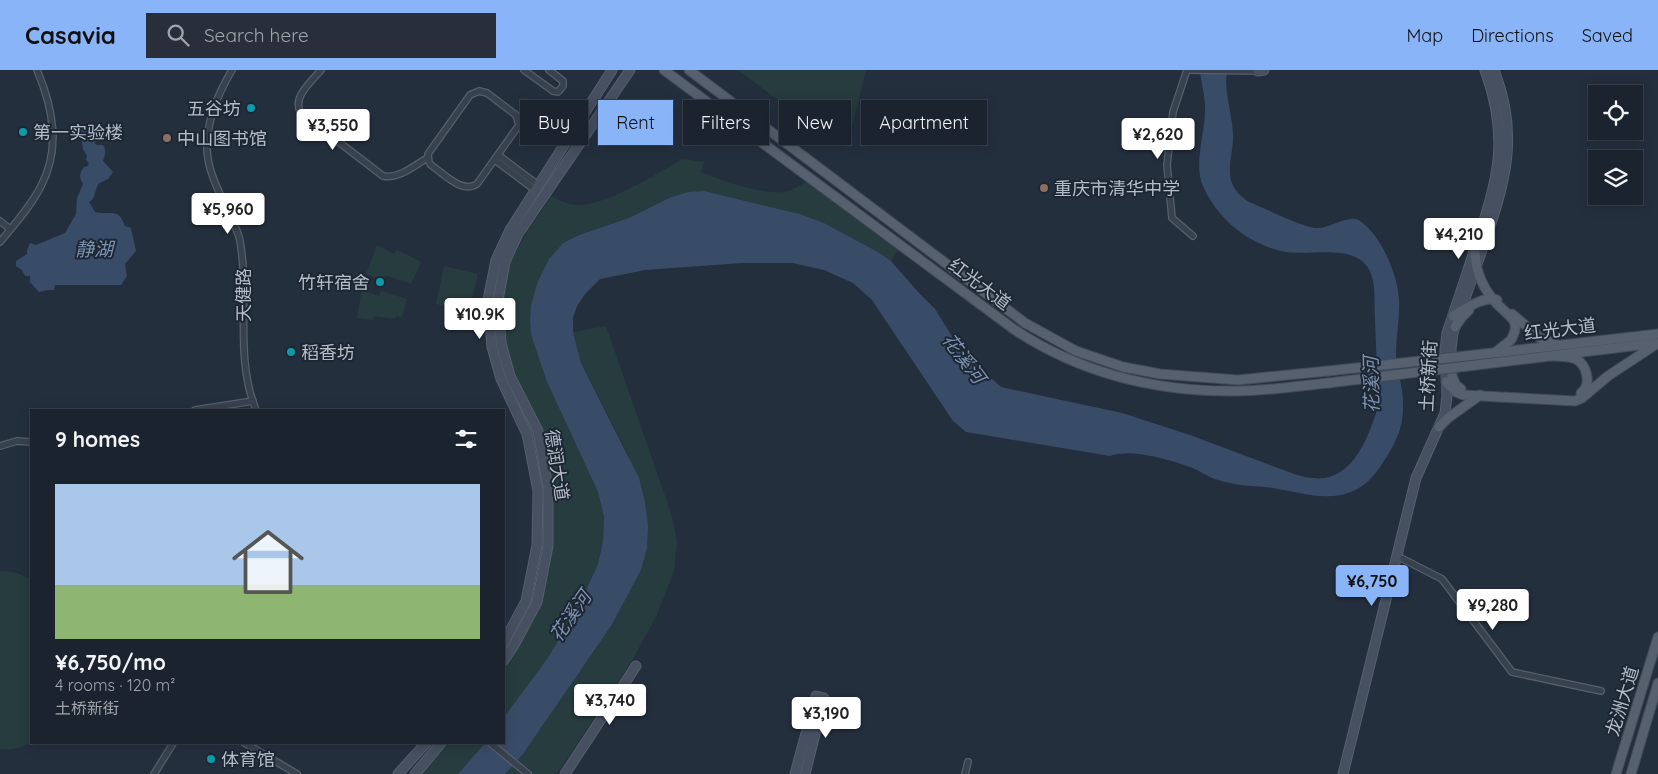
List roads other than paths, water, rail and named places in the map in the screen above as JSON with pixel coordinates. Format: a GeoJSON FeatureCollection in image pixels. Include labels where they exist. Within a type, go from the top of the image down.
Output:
{"type":"FeatureCollection","features":[{"type":"Feature","properties":{"kind":"main road","name":"德润大道"},"geometry":{"type":"LineString","coordinates":[[505,640],[526,601],[537,545],[538,491],[528,434],[502,379],[492,347],[488,300],[496,260],[510,230],[612,70]]}},
{"type":"Feature","properties":{"kind":"main road","name":"德润大道"},"geometry":{"type":"LineString","coordinates":[[505,658],[537,602],[548,546],[548,488],[538,431],[510,376],[501,344],[498,300],[505,262],[518,234],[630,70]]}},
{"type":"Feature","properties":{"kind":"main road","name":"红光大道"},"geometry":{"type":"LineString","coordinates":[[664,70],[1015,330],[1072,362],[1116,377],[1158,386],[1196,390],[1238,391],[1328,383],[1658,343]]}},
{"type":"Feature","properties":{"kind":"main road","name":"红光大道"},"geometry":{"type":"LineString","coordinates":[[689,70],[700,74],[1025,323],[1076,351],[1123,367],[1160,374],[1238,380],[1328,372],[1658,334]]}},
{"type":"Feature","properties":{"kind":"main road","name":"土桥新街"},"geometry":{"type":"LineString","coordinates":[[1343,774],[1416,478],[1427,450],[1440,429],[1445,412],[1451,349],[1457,314],[1492,199],[1500,153],[1499,128],[1496,104],[1485,70]]}},
{"type":"Feature","properties":{"kind":"main road","name":"土桥新街"},"geometry":{"type":"LineString","coordinates":[[1477,253],[1499,201],[1508,153],[1505,103],[1494,70]]}},
{"type":"Feature","properties":{"kind":"main road"},"geometry":{"type":"LineString","coordinates":[[1477,253],[1476,266],[1481,281],[1492,299],[1534,334],[1559,345]]}},
{"type":"Feature","properties":{"kind":"main road"},"geometry":{"type":"LineString","coordinates":[[1477,253],[1484,279],[1501,306],[1512,318],[1515,329],[1509,344],[1493,353]]}},
{"type":"Feature","properties":{"kind":"main road","name":"土桥新街"},"geometry":{"type":"LineString","coordinates":[[1448,418],[1452,405],[1453,390],[1449,379],[1445,341],[1476,266]]}},
{"type":"Feature","properties":{"kind":"main road"},"geometry":{"type":"LineString","coordinates":[[1457,314],[1492,299]]}},
{"type":"Feature","properties":{"kind":"main road"},"geometry":{"type":"LineString","coordinates":[[1455,328],[1466,312],[1478,305],[1489,303],[1501,306]]}},
{"type":"Feature","properties":{"kind":"main road"},"geometry":{"type":"LineString","coordinates":[[1449,379],[1459,389],[1575,401],[1582,398],[1608,376],[1658,343]]}},
{"type":"Feature","properties":{"kind":"main road"},"geometry":{"type":"LineString","coordinates":[[1453,390],[1460,395],[1479,396],[1496,394],[1570,396],[1582,393],[1587,388],[1587,383],[1582,363],[1572,358],[1552,356]]}},
{"type":"Feature","properties":{"kind":"main road"},"geometry":{"type":"LineString","coordinates":[[1440,429],[1479,401],[1496,394]]}},
{"type":"Feature","properties":{"kind":"main road"},"geometry":{"type":"LineString","coordinates":[[1440,429],[1448,418],[1479,396]]}},
{"type":"Feature","properties":{"kind":"main road","name":"龙洲大道"},"geometry":{"type":"LineString","coordinates":[[1616,774],[1658,637]]}},
{"type":"Feature","properties":{"kind":"main road"},"geometry":{"type":"LineString","coordinates":[[565,774],[636,666]]}},
{"type":"Feature","properties":{"kind":"main road","name":"龙洲大道"},"geometry":{"type":"LineString","coordinates":[[1631,774],[1658,683]]}},
{"type":"Feature","properties":{"kind":"main road"},"geometry":{"type":"LineString","coordinates":[[795,774],[820,697],[805,774]]}},
{"type":"Feature","properties":{"kind":"main road"},"geometry":{"type":"LineString","coordinates":[[398,774],[425,744]]}},
{"type":"Feature","properties":{"kind":"main road"},"geometry":{"type":"LineString","coordinates":[[414,774],[440,744]]}},
{"type":"Feature","properties":{"kind":"street"},"geometry":{"type":"LineString","coordinates":[[0,242],[41,187],[49,167],[54,142],[52,116],[37,70]]}},
{"type":"Feature","properties":{"kind":"street","name":"天健路"},"geometry":{"type":"LineString","coordinates":[[232,70],[218,95],[210,117],[207,147],[212,173],[240,238],[244,269],[243,353],[256,409]]}},
{"type":"Feature","properties":{"kind":"street"},"geometry":{"type":"LineString","coordinates":[[321,70],[300,97],[298,107],[301,113],[384,176],[398,175],[428,158]]}},
{"type":"Feature","properties":{"kind":"street"},"geometry":{"type":"LineString","coordinates":[[524,70],[553,91],[558,92],[563,86],[563,81],[549,70]]}},
{"type":"Feature","properties":{"kind":"street"},"geometry":{"type":"LineString","coordinates":[[1193,236],[1172,218],[1167,166],[1174,112],[1188,70],[1261,71]]}},
{"type":"Feature","properties":{"kind":"street"},"geometry":{"type":"LineString","coordinates":[[479,92],[487,93],[518,118],[518,129],[496,158],[477,184],[464,187],[431,165],[428,158],[429,150],[470,95],[479,92]]}},
{"type":"Feature","properties":{"kind":"street"},"geometry":{"type":"LineString","coordinates":[[496,158],[537,188]]}},
{"type":"Feature","properties":{"kind":"street"},"geometry":{"type":"LineString","coordinates":[[0,222],[10,229]]}},
{"type":"Feature","properties":{"kind":"street"},"geometry":{"type":"LineString","coordinates":[[201,409],[253,401]]}},
{"type":"Feature","properties":{"kind":"street"},"geometry":{"type":"LineString","coordinates":[[0,446],[17,441],[30,442]]}},
{"type":"Feature","properties":{"kind":"street"},"geometry":{"type":"LineString","coordinates":[[1397,556],[1442,579],[1512,672],[1601,691]]}},
{"type":"Feature","properties":{"kind":"street"},"geometry":{"type":"LineString","coordinates":[[154,774],[173,744]]}},
{"type":"Feature","properties":{"kind":"street"},"geometry":{"type":"LineString","coordinates":[[246,744],[297,774]]}},
{"type":"Feature","properties":{"kind":"street"},"geometry":{"type":"LineString","coordinates":[[491,744],[528,774]]}},
{"type":"Feature","properties":{"kind":"street"},"geometry":{"type":"LineString","coordinates":[[965,774],[968,762]]}},
{"type":"Feature","properties":{"kind":"water","name":"花溪河"},"geometry":{"type":"Polygon","coordinates":[[[1200,70],[1227,70],[1226,87],[1233,132],[1230,173],[1232,183],[1238,193],[1247,201],[1293,221],[1317,228],[1356,219],[1368,227],[1387,256],[1398,290],[1399,313],[1396,353],[1402,390],[1403,411],[1400,429],[1393,446],[1379,469],[1367,482],[1348,493],[1318,496],[1224,482],[1191,467],[1148,455],[1127,453],[1110,456],[966,432],[953,421],[872,300],[853,283],[824,270],[793,263],[742,263],[645,270],[600,279],[585,294],[577,306],[573,318],[573,332],[581,363],[639,478],[648,526],[647,548],[641,570],[611,626],[523,754],[505,774],[458,774],[484,744],[505,744],[505,716],[547,659],[576,612],[598,564],[603,541],[604,517],[598,492],[547,382],[531,335],[531,305],[538,281],[549,259],[563,243],[579,235],[629,218],[669,198],[688,192],[704,191],[800,214],[824,223],[878,252],[891,261],[935,309],[961,351],[1001,387],[1122,413],[1190,435],[1305,477],[1326,478],[1338,474],[1348,466],[1363,446],[1377,410],[1374,285],[1371,274],[1365,264],[1356,257],[1331,252],[1292,253],[1268,247],[1234,228],[1225,219],[1209,198],[1200,177],[1199,168],[1205,116],[1200,70]]]}},
{"type":"Feature","properties":{"kind":"water","name":"静湖"},"geometry":{"type":"Polygon","coordinates":[[[85,128],[96,131],[95,144],[103,145],[105,155],[103,161],[113,172],[108,179],[98,184],[93,199],[89,202],[95,212],[116,214],[125,226],[131,228],[136,251],[125,264],[127,276],[121,285],[55,285],[54,290],[39,292],[30,282],[30,276],[25,276],[22,270],[16,266],[16,261],[27,254],[30,243],[36,245],[65,233],[76,214],[77,198],[83,184],[80,174],[89,163],[86,160],[87,156],[83,149],[80,130],[85,128]]]}},
{"type":"Feature","properties":{"kind":"place","name":"五谷坊"},"geometry":{"type":"Point","coordinates":[251,108]}},
{"type":"Feature","properties":{"kind":"place","name":"第一实验楼"},"geometry":{"type":"Point","coordinates":[23,132]}},
{"type":"Feature","properties":{"kind":"place","name":"中山图书馆"},"geometry":{"type":"Point","coordinates":[167,138]}},
{"type":"Feature","properties":{"kind":"place","name":"重庆市清华中学"},"geometry":{"type":"Point","coordinates":[1044,188]}},
{"type":"Feature","properties":{"kind":"place","name":"竹轩宿舍"},"geometry":{"type":"Point","coordinates":[380,282]}},
{"type":"Feature","properties":{"kind":"place","name":"稻香坊"},"geometry":{"type":"Point","coordinates":[291,352]}},
{"type":"Feature","properties":{"kind":"place","name":"体育馆"},"geometry":{"type":"Point","coordinates":[211,759]}}]}
